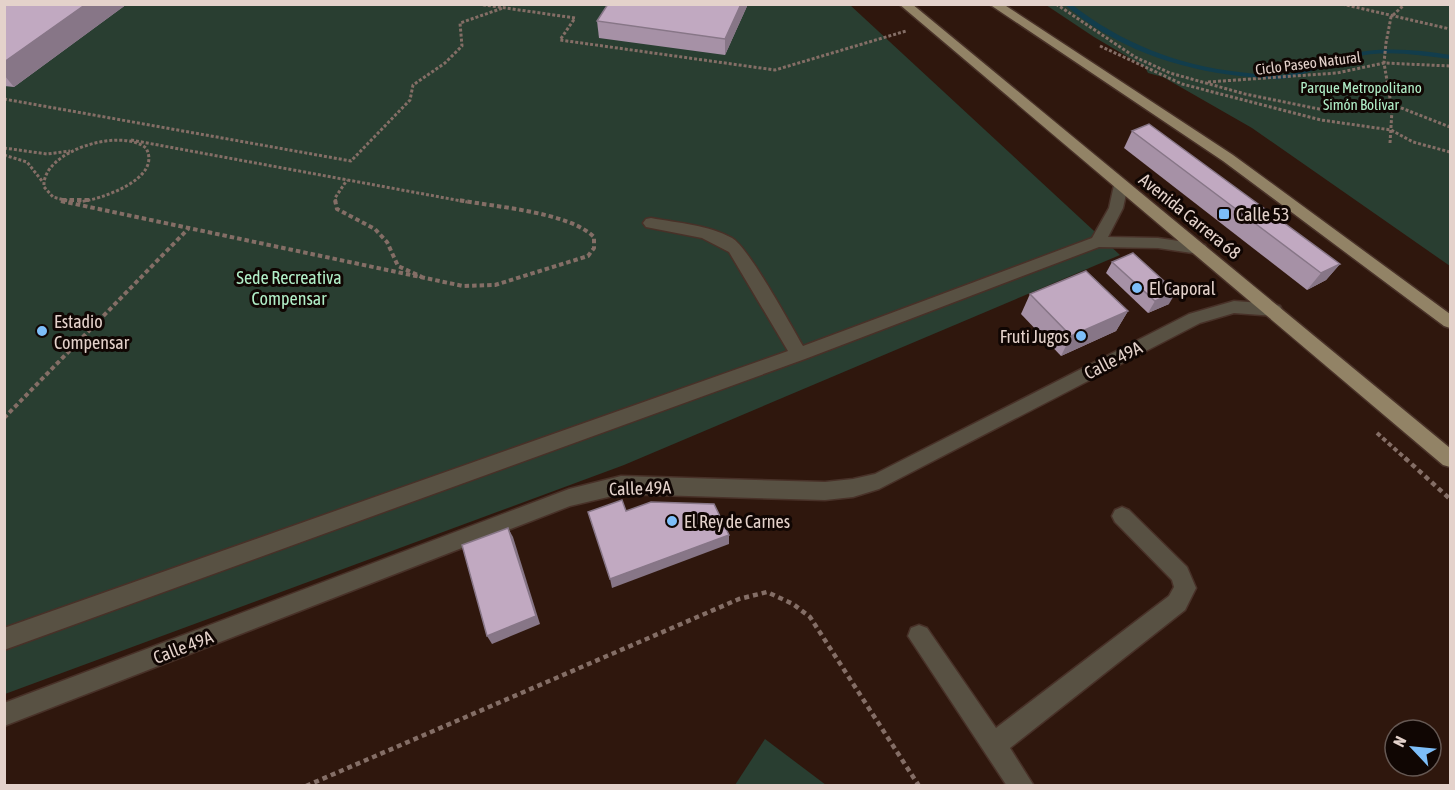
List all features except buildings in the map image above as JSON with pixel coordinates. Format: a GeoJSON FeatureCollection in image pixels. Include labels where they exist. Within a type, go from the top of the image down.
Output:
{"type":"FeatureCollection","features":[{"type":"Feature","properties":{"kind":"main road","name":"Avenida Carrera 68"},"geometry":{"type":"LineString","coordinates":[[904,4],[1450,459]]}},
{"type":"Feature","properties":{"kind":"main road"},"geometry":{"type":"LineString","coordinates":[[994,4],[1228,158],[1450,322]]}},
{"type":"Feature","properties":{"kind":"street"},"geometry":{"type":"LineString","coordinates":[[1098,242],[1116,208],[1121,185]]}},
{"type":"Feature","properties":{"kind":"street"},"geometry":{"type":"LineString","coordinates":[[651,223],[714,236],[727,241],[735,248],[799,354]]}},
{"type":"Feature","properties":{"kind":"street"},"geometry":{"type":"LineString","coordinates":[[4,639],[799,354],[1098,242],[1158,243],[1199,249]]}},
{"type":"Feature","properties":{"kind":"street","name":"Calle 49A"},"geometry":{"type":"LineString","coordinates":[[4,715],[569,498],[596,490],[621,485],[825,491],[853,488],[879,481],[1195,318],[1234,307],[1274,310]]}},
{"type":"Feature","properties":{"kind":"street"},"geometry":{"type":"LineString","coordinates":[[994,745],[1177,603],[1185,588],[1180,574],[1122,516]]}},
{"type":"Feature","properties":{"kind":"street"},"geometry":{"type":"LineString","coordinates":[[919,636],[1022,786]]}},
{"type":"Feature","properties":{"kind":"path"},"geometry":{"type":"LineString","coordinates":[[478,4],[574,18],[560,40],[775,70],[909,30]]}},
{"type":"Feature","properties":{"kind":"path","name":"Ciclo Paseo Natural"},"geometry":{"type":"LineString","coordinates":[[1056,4],[1135,57],[1170,73],[1245,94],[1324,110],[1391,104],[1450,127]]}},
{"type":"Feature","properties":{"kind":"path"},"geometry":{"type":"LineString","coordinates":[[1342,4],[1450,29]]}},
{"type":"Feature","properties":{"kind":"path"},"geometry":{"type":"LineString","coordinates":[[1390,144],[1391,104],[1384,62],[1386,43],[1391,17],[1405,4]]}},
{"type":"Feature","properties":{"kind":"path"},"geometry":{"type":"LineString","coordinates":[[4,99],[351,161],[410,100],[413,85],[454,56],[462,45],[460,23],[503,8]]}},
{"type":"Feature","properties":{"kind":"path"},"geometry":{"type":"LineString","coordinates":[[1091,40],[1144,68],[1182,84],[1322,120],[1390,130],[1413,142],[1450,152]]}},
{"type":"Feature","properties":{"kind":"path","name":"Ciclo Paseo Natural"},"geometry":{"type":"LineString","coordinates":[[1204,83],[1337,73],[1384,62],[1450,66]]}},
{"type":"Feature","properties":{"kind":"path"},"geometry":{"type":"LineString","coordinates":[[4,148],[47,154],[70,151],[102,140],[131,140],[566,220],[585,228],[594,237],[594,248],[588,256],[495,285],[463,286],[431,281],[61,201],[50,196],[43,189],[42,181],[31,164],[22,158],[4,155]]}},
{"type":"Feature","properties":{"kind":"path"},"geometry":{"type":"LineString","coordinates":[[61,201],[77,202],[111,194],[139,176],[148,165],[150,155],[146,147],[136,141]]}},
{"type":"Feature","properties":{"kind":"path"},"geometry":{"type":"LineString","coordinates":[[42,181],[47,170],[70,151]]}},
{"type":"Feature","properties":{"kind":"path"},"geometry":{"type":"LineString","coordinates":[[347,180],[335,198],[337,209],[374,225],[384,237],[398,266],[431,281]]}},
{"type":"Feature","properties":{"kind":"path"},"geometry":{"type":"LineString","coordinates":[[4,418],[189,228]]}},
{"type":"Feature","properties":{"kind":"path"},"geometry":{"type":"LineString","coordinates":[[306,786],[739,599],[767,592],[793,604],[810,617],[920,786]]}},
{"type":"Feature","properties":{"kind":"green space","name":"Sede Recreativa Compensar"},"geometry":{"type":"Polygon","coordinates":[[[5,5],[850,5],[1120,255],[624,465],[5,694],[5,5]]]}},
{"type":"Feature","properties":{"kind":"green space","name":"Parque Metropolitano Simón Bolívar"},"geometry":{"type":"Polygon","coordinates":[[[1046,5],[1450,5],[1450,266],[1252,128],[1163,77],[1148,73],[1145,67],[1046,5]]]}},
{"type":"Feature","properties":{"kind":"green space"},"geometry":{"type":"Polygon","coordinates":[[[765,739],[826,785],[735,785],[765,739]]]}},
{"type":"Feature","properties":{"kind":"waterway"},"geometry":{"type":"LineString","coordinates":[[1067,4],[1108,33],[1129,44],[1175,62],[1223,72],[1264,77],[1289,76],[1346,57],[1385,51],[1450,57]]}},
{"type":"Feature","properties":{"kind":"place","name":"Calle 53"},"geometry":{"type":"Point","coordinates":[1224,214]}},
{"type":"Feature","properties":{"kind":"place","name":"El Caporal"},"geometry":{"type":"Point","coordinates":[1137,288]}},
{"type":"Feature","properties":{"kind":"place","name":"Estadio Compensar"},"geometry":{"type":"Point","coordinates":[42,331]}},
{"type":"Feature","properties":{"kind":"place","name":"Fruti Jugos"},"geometry":{"type":"Point","coordinates":[1081,336]}},
{"type":"Feature","properties":{"kind":"place","name":"El Rey de Carnes"},"geometry":{"type":"Point","coordinates":[672,521]}}]}
